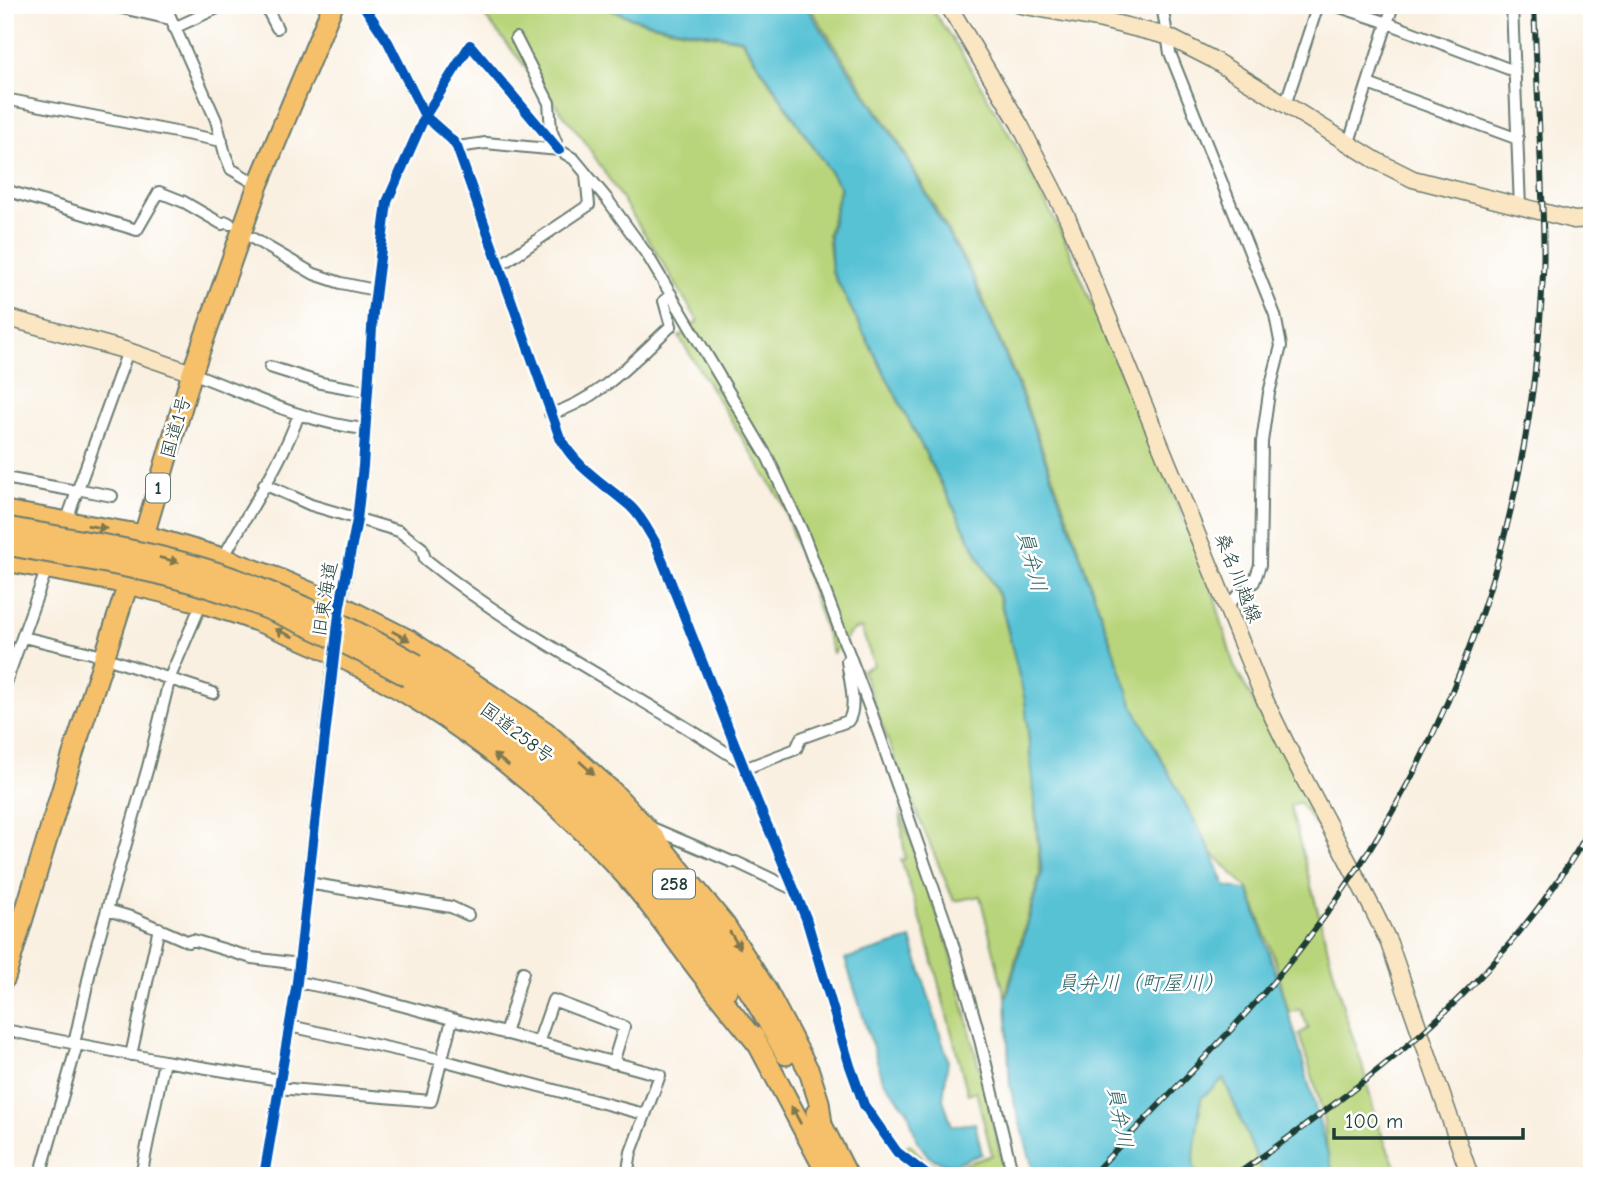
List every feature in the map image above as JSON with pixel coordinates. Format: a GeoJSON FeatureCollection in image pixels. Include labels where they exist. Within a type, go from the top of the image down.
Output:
{"type":"FeatureCollection","features":[{"type":"Feature","properties":{"kind":"highway","name":"国道1号"},"geometry":{"type":"LineString","coordinates":[[6,970],[144,535],[192,373],[258,185],[333,5]]}},
{"type":"Feature","properties":{"kind":"highway"},"geometry":{"type":"LineString","coordinates":[[6,528],[66,522],[144,535],[223,558],[340,605],[408,640],[547,732],[612,791],[643,824],[725,925],[767,991],[808,1071],[819,1102],[822,1124]]}},
{"type":"Feature","properties":{"kind":"highway","name":"国道258号"},"geometry":{"type":"LineString","coordinates":[[6,528],[114,546],[200,568],[251,584],[363,633],[438,694],[534,765],[593,820],[649,879],[706,954],[760,1045],[828,1176]]}},
{"type":"Feature","properties":{"kind":"highway"},"geometry":{"type":"LineString","coordinates":[[5,561],[128,584],[202,602],[245,616],[334,655],[403,691],[452,723],[516,771],[566,814],[640,893],[703,977],[760,1045]]}},
{"type":"Feature","properties":{"kind":"highway","name":"国道258号"},"geometry":{"type":"LineString","coordinates":[[412,671],[448,682],[548,755],[633,835],[695,909],[717,942],[774,1034],[848,1176]]}},
{"type":"Feature","properties":{"kind":"main road","name":"桑名川越線"},"geometry":{"type":"LineString","coordinates":[[948,5],[1020,125],[1067,217],[1289,752],[1389,943],[1470,1176]]}},
{"type":"Feature","properties":{"kind":"main road"},"geometry":{"type":"LineString","coordinates":[[1020,5],[1102,20],[1167,36],[1212,59],[1377,161],[1413,179],[1520,208],[1574,220],[1592,219]]}},
{"type":"Feature","properties":{"kind":"main road"},"geometry":{"type":"LineString","coordinates":[[5,317],[128,351],[192,373]]}},
{"type":"Feature","properties":{"kind":"street"},"geometry":{"type":"LineString","coordinates":[[109,5],[172,23],[224,5]]}},
{"type":"Feature","properties":{"kind":"street"},"geometry":{"type":"LineString","coordinates":[[165,5],[216,120],[231,169],[258,185]]}},
{"type":"Feature","properties":{"kind":"street"},"geometry":{"type":"LineString","coordinates":[[265,5],[277,28]]}},
{"type":"Feature","properties":{"kind":"street"},"geometry":{"type":"LineString","coordinates":[[363,5],[388,42],[425,116],[453,140],[457,147],[550,414],[566,450],[592,477],[632,508],[655,542],[817,948],[850,1066],[864,1105],[897,1152],[928,1176]]}},
{"type":"Feature","properties":{"kind":"street"},"geometry":{"type":"LineString","coordinates":[[1162,5],[1170,52],[1275,315],[1282,346],[1269,393],[1262,442],[1260,565],[1254,582],[1227,605]]}},
{"type":"Feature","properties":{"kind":"street"},"geometry":{"type":"LineString","coordinates":[[1284,103],[1318,5]]}},
{"type":"Feature","properties":{"kind":"street"},"geometry":{"type":"LineString","coordinates":[[1334,5],[1514,71]]}},
{"type":"Feature","properties":{"kind":"street"},"geometry":{"type":"LineString","coordinates":[[1349,142],[1393,5]]}},
{"type":"Feature","properties":{"kind":"street"},"geometry":{"type":"LineString","coordinates":[[1512,5],[1520,208]]}},
{"type":"Feature","properties":{"kind":"street"},"geometry":{"type":"LineString","coordinates":[[516,38],[549,103],[551,130],[559,150]]}},
{"type":"Feature","properties":{"kind":"street","name":"旧東海道"},"geometry":{"type":"LineString","coordinates":[[264,1176],[297,982],[340,605],[357,520],[375,290],[387,202],[425,116],[470,45],[559,150]]}},
{"type":"Feature","properties":{"kind":"street"},"geometry":{"type":"LineString","coordinates":[[1368,84],[1518,139]]}},
{"type":"Feature","properties":{"kind":"street"},"geometry":{"type":"LineString","coordinates":[[5,99],[222,141]]}},
{"type":"Feature","properties":{"kind":"street"},"geometry":{"type":"LineString","coordinates":[[457,147],[486,143],[559,150],[574,159],[648,256],[768,458],[802,531],[845,643],[950,935],[976,1023],[1013,1176]]}},
{"type":"Feature","properties":{"kind":"street"},"geometry":{"type":"LineString","coordinates":[[499,266],[589,205],[586,175]]}},
{"type":"Feature","properties":{"kind":"street"},"geometry":{"type":"LineString","coordinates":[[5,190],[137,230],[159,192],[184,202],[222,224],[227,222],[230,225]]}},
{"type":"Feature","properties":{"kind":"street"},"geometry":{"type":"LineString","coordinates":[[252,238],[314,274],[375,290]]}},
{"type":"Feature","properties":{"kind":"street"},"geometry":{"type":"LineString","coordinates":[[550,414],[566,410],[614,379],[671,326],[664,301],[671,294]]}},
{"type":"Feature","properties":{"kind":"street"},"geometry":{"type":"LineString","coordinates":[[66,522],[128,351]]}},
{"type":"Feature","properties":{"kind":"street"},"geometry":{"type":"LineString","coordinates":[[270,367],[321,383],[366,391]]}},
{"type":"Feature","properties":{"kind":"street"},"geometry":{"type":"LineString","coordinates":[[192,373],[299,414],[340,426],[365,429]]}},
{"type":"Feature","properties":{"kind":"street"},"geometry":{"type":"LineString","coordinates":[[223,558],[287,448],[299,414]]}},
{"type":"Feature","properties":{"kind":"street"},"geometry":{"type":"LineString","coordinates":[[5,478],[112,496]]}},
{"type":"Feature","properties":{"kind":"street"},"geometry":{"type":"LineString","coordinates":[[264,484],[311,505],[399,531],[422,548],[425,559],[499,614],[743,766],[796,750],[802,738],[848,721],[852,717],[845,643]]}},
{"type":"Feature","properties":{"kind":"street"},"geometry":{"type":"LineString","coordinates":[[5,685],[47,568]]}},
{"type":"Feature","properties":{"kind":"street"},"geometry":{"type":"LineString","coordinates":[[40,1176],[76,1044],[107,910],[170,677],[202,602]]}},
{"type":"Feature","properties":{"kind":"street"},"geometry":{"type":"LineString","coordinates":[[23,637],[170,677],[213,692]]}},
{"type":"Feature","properties":{"kind":"street"},"geometry":{"type":"LineString","coordinates":[[643,824],[736,862],[795,890]]}},
{"type":"Feature","properties":{"kind":"street"},"geometry":{"type":"LineString","coordinates":[[308,883],[451,907],[468,915]]}},
{"type":"Feature","properties":{"kind":"street"},"geometry":{"type":"LineString","coordinates":[[107,910],[159,928],[189,942],[193,940],[252,958],[299,964]]}},
{"type":"Feature","properties":{"kind":"street"},"geometry":{"type":"LineString","coordinates":[[131,1055],[159,928]]}},
{"type":"Feature","properties":{"kind":"street"},"geometry":{"type":"LineString","coordinates":[[505,1034],[523,972]]}},
{"type":"Feature","properties":{"kind":"street"},"geometry":{"type":"LineString","coordinates":[[297,982],[359,994],[660,1076],[631,1152],[627,1176]]}},
{"type":"Feature","properties":{"kind":"street"},"geometry":{"type":"LineString","coordinates":[[538,1042],[553,1000],[624,1027],[613,1063]]}},
{"type":"Feature","properties":{"kind":"street"},"geometry":{"type":"LineString","coordinates":[[5,1030],[279,1084],[431,1101],[452,1020]]}},
{"type":"Feature","properties":{"kind":"street"},"geometry":{"type":"LineString","coordinates":[[290,1026],[442,1060],[644,1114]]}},
{"type":"Feature","properties":{"kind":"street"},"geometry":{"type":"LineString","coordinates":[[141,1176],[164,1061]]}},
{"type":"Feature","properties":{"kind":"green space"},"geometry":{"type":"Polygon","coordinates":[[[476,5],[601,5],[651,24],[741,40],[840,187],[828,234],[832,272],[999,597],[1025,700],[1040,873],[1005,997],[980,896],[954,901],[899,771],[862,670],[874,665],[861,628],[853,630],[833,653],[782,502],[679,337],[698,321],[583,139],[476,5]]]}},
{"type":"Feature","properties":{"kind":"green space"},"geometry":{"type":"Polygon","coordinates":[[[808,5],[929,5],[961,52],[1020,153],[1064,238],[1210,581],[1234,666],[1343,863],[1299,802],[1290,806],[1377,1123],[1399,1176],[1334,1176],[1319,1101],[1299,1034],[1309,1028],[1300,1009],[1289,1013],[1275,960],[1249,890],[1212,853],[1133,707],[1019,385],[974,277],[897,139],[808,5]]]}},
{"type":"Feature","properties":{"kind":"green space"},"geometry":{"type":"Polygon","coordinates":[[[900,810],[950,950],[1006,1176],[935,1176],[901,1150],[910,1144],[926,1161],[942,1167],[959,1166],[992,1155],[976,1091],[968,1094],[926,936],[901,860],[905,859],[900,810]]]}},
{"type":"Feature","properties":{"kind":"green space"},"geometry":{"type":"Polygon","coordinates":[[[1223,1078],[1264,1176],[1197,1176],[1193,1164],[1201,1098],[1223,1078]]]}},
{"type":"Feature","properties":{"kind":"water","name":"員弁川（町屋川）"},"geometry":{"type":"Polygon","coordinates":[[[603,5],[805,5],[896,141],[973,279],[1018,387],[1134,708],[1212,854],[1225,886],[1249,891],[1295,1033],[1334,1176],[1264,1176],[1224,1079],[1201,1098],[1193,1164],[1197,1176],[1035,1176],[1010,1087],[1006,1000],[1042,873],[1025,700],[1000,597],[832,271],[830,234],[841,188],[742,39],[636,19],[603,5]]]}},
{"type":"Feature","properties":{"kind":"water"},"geometry":{"type":"Polygon","coordinates":[[[911,939],[948,1060],[943,1099],[952,1126],[975,1123],[982,1154],[954,1164],[942,1163],[929,1157],[917,1141],[908,1111],[883,1080],[845,959],[911,939]]]}},
{"type":"Feature","properties":{"kind":"railway"},"geometry":{"type":"LineString","coordinates":[[1091,1176],[1254,1004],[1304,944],[1358,868],[1404,791],[1444,710],[1476,628],[1502,543],[1522,456],[1536,366],[1544,248],[1534,5]]}},
{"type":"Feature","properties":{"kind":"railway"},"geometry":{"type":"LineString","coordinates":[[1235,1176],[1388,1062],[1478,979],[1519,933],[1557,882],[1592,826]]}},
{"type":"Feature","properties":{"kind":"cycle path"},"geometry":{"type":"LineString","coordinates":[[363,5],[388,42],[425,116],[457,147],[560,438],[583,467],[634,510],[655,542],[806,918],[864,1105],[897,1152],[928,1176]]}},
{"type":"Feature","properties":{"kind":"cycle path"},"geometry":{"type":"LineString","coordinates":[[264,1176],[297,982],[340,605],[357,520],[373,313],[387,202],[425,116],[470,45],[559,150]]}},
{"type":"Feature","properties":{"kind":"water label","name":"員弁川"},"geometry":{"type":"Point","coordinates":[1032,561]}},
{"type":"Feature","properties":{"kind":"water label","name":"員弁川"},"geometry":{"type":"Point","coordinates":[1120,1117]}}]}
